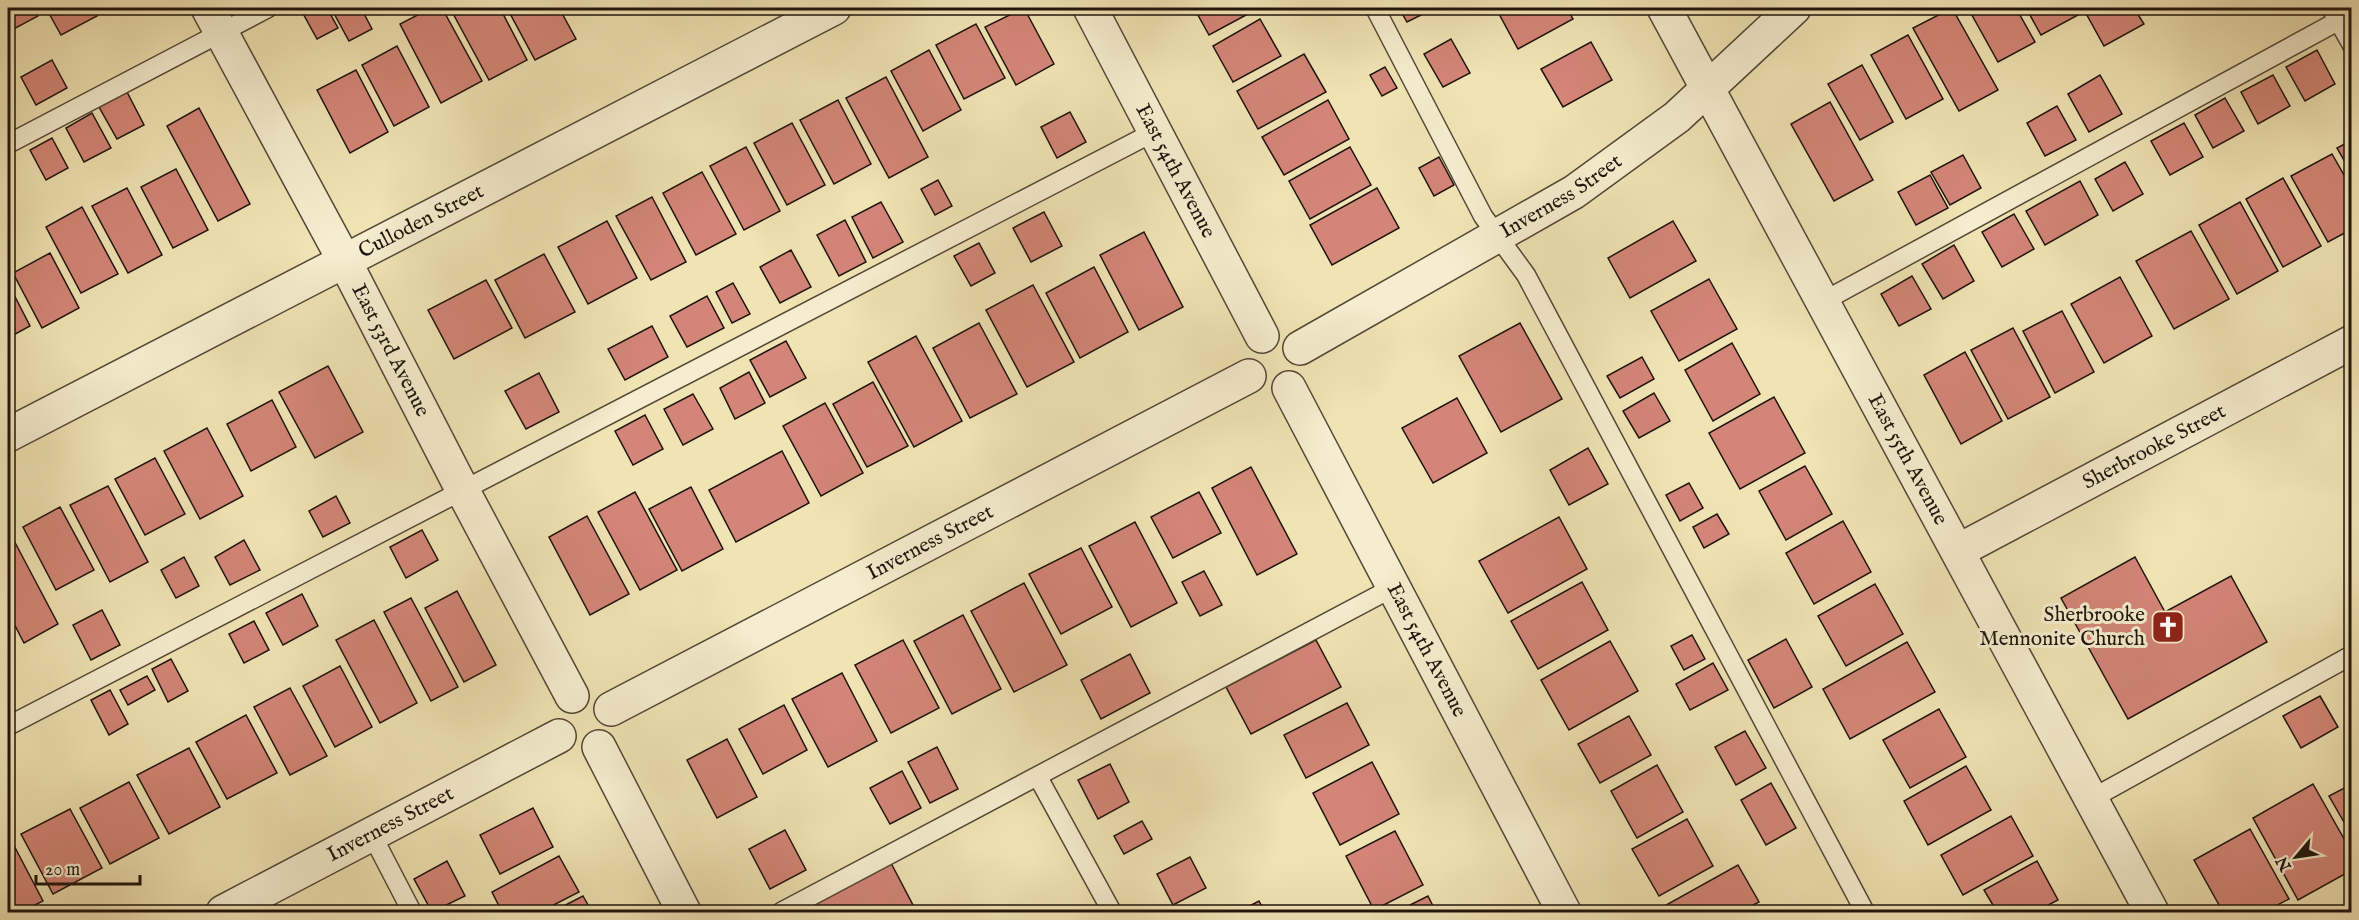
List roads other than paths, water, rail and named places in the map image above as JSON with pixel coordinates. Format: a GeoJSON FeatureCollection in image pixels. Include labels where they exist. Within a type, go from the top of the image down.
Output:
{"type":"FeatureCollection","features":[{"type":"Feature","properties":{"kind":"street","name":"Culloden Street"},"geometry":{"type":"LineString","coordinates":[[8,435],[834,8]]}},
{"type":"Feature","properties":{"kind":"street","name":"East 54th Avenue"},"geometry":{"type":"LineString","coordinates":[[1090,8],[1262,336]]}},
{"type":"Feature","properties":{"kind":"street","name":"East 55th Avenue"},"geometry":{"type":"LineString","coordinates":[[1664,8],[2152,912]]}},
{"type":"Feature","properties":{"kind":"street","name":"Inverness Street"},"geometry":{"type":"LineString","coordinates":[[1300,348],[1574,192],[1677,117],[1794,8]]}},
{"type":"Feature","properties":{"kind":"street","name":"East 53rd Avenue"},"geometry":{"type":"LineString","coordinates":[[215,19],[572,696]]}},
{"type":"Feature","properties":{"kind":"street"},"geometry":{"type":"LineString","coordinates":[[1270,333],[1287,336],[1300,348],[1303,366],[1301,374],[1289,388],[1271,391],[1255,383],[1249,376],[1246,367],[1248,348],[1262,336],[1270,333]]}},
{"type":"Feature","properties":{"kind":"street","name":"Sherbrooke Street"},"geometry":{"type":"LineString","coordinates":[[1958,551],[2352,342]]}},
{"type":"Feature","properties":{"kind":"street","name":"Inverness Street"},"geometry":{"type":"LineString","coordinates":[[611,709],[1249,376]]}},
{"type":"Feature","properties":{"kind":"street","name":"East 54th Avenue"},"geometry":{"type":"LineString","coordinates":[[1289,388],[1564,912]]}},
{"type":"Feature","properties":{"kind":"street"},"geometry":{"type":"LineString","coordinates":[[590,693],[605,701],[611,709],[614,726],[611,734],[599,747],[582,751],[573,748],[559,736],[556,718],[559,709],[572,696],[590,693]]}},
{"type":"Feature","properties":{"kind":"street","name":"Inverness Street"},"geometry":{"type":"LineString","coordinates":[[223,912],[559,736]]}},
{"type":"Feature","properties":{"kind":"street"},"geometry":{"type":"LineString","coordinates":[[599,747],[684,912]]}},
{"type":"Feature","properties":{"kind":"lane"},"geometry":{"type":"LineString","coordinates":[[8,144],[215,19],[268,8]]}},
{"type":"Feature","properties":{"kind":"lane"},"geometry":{"type":"LineString","coordinates":[[1375,8],[1483,216],[1526,274],[1865,912]]}},
{"type":"Feature","properties":{"kind":"lane"},"geometry":{"type":"LineString","coordinates":[[1822,302],[2335,14],[2352,45]]}},
{"type":"Feature","properties":{"kind":"lane"},"geometry":{"type":"LineString","coordinates":[[8,726],[1154,132]]}},
{"type":"Feature","properties":{"kind":"lane"},"geometry":{"type":"LineString","coordinates":[[781,912],[1394,587]]}},
{"type":"Feature","properties":{"kind":"lane"},"geometry":{"type":"LineString","coordinates":[[2091,799],[2352,656]]}},
{"type":"Feature","properties":{"kind":"lane"},"geometry":{"type":"LineString","coordinates":[[1038,777],[1112,912]]}},
{"type":"Feature","properties":{"kind":"lane"},"geometry":{"type":"LineString","coordinates":[[372,835],[412,912]]}},
{"type":"Feature","properties":{"kind":"place","name":"Sherbrooke Mennonite Church"},"geometry":{"type":"Point","coordinates":[2168,627]}}]}
